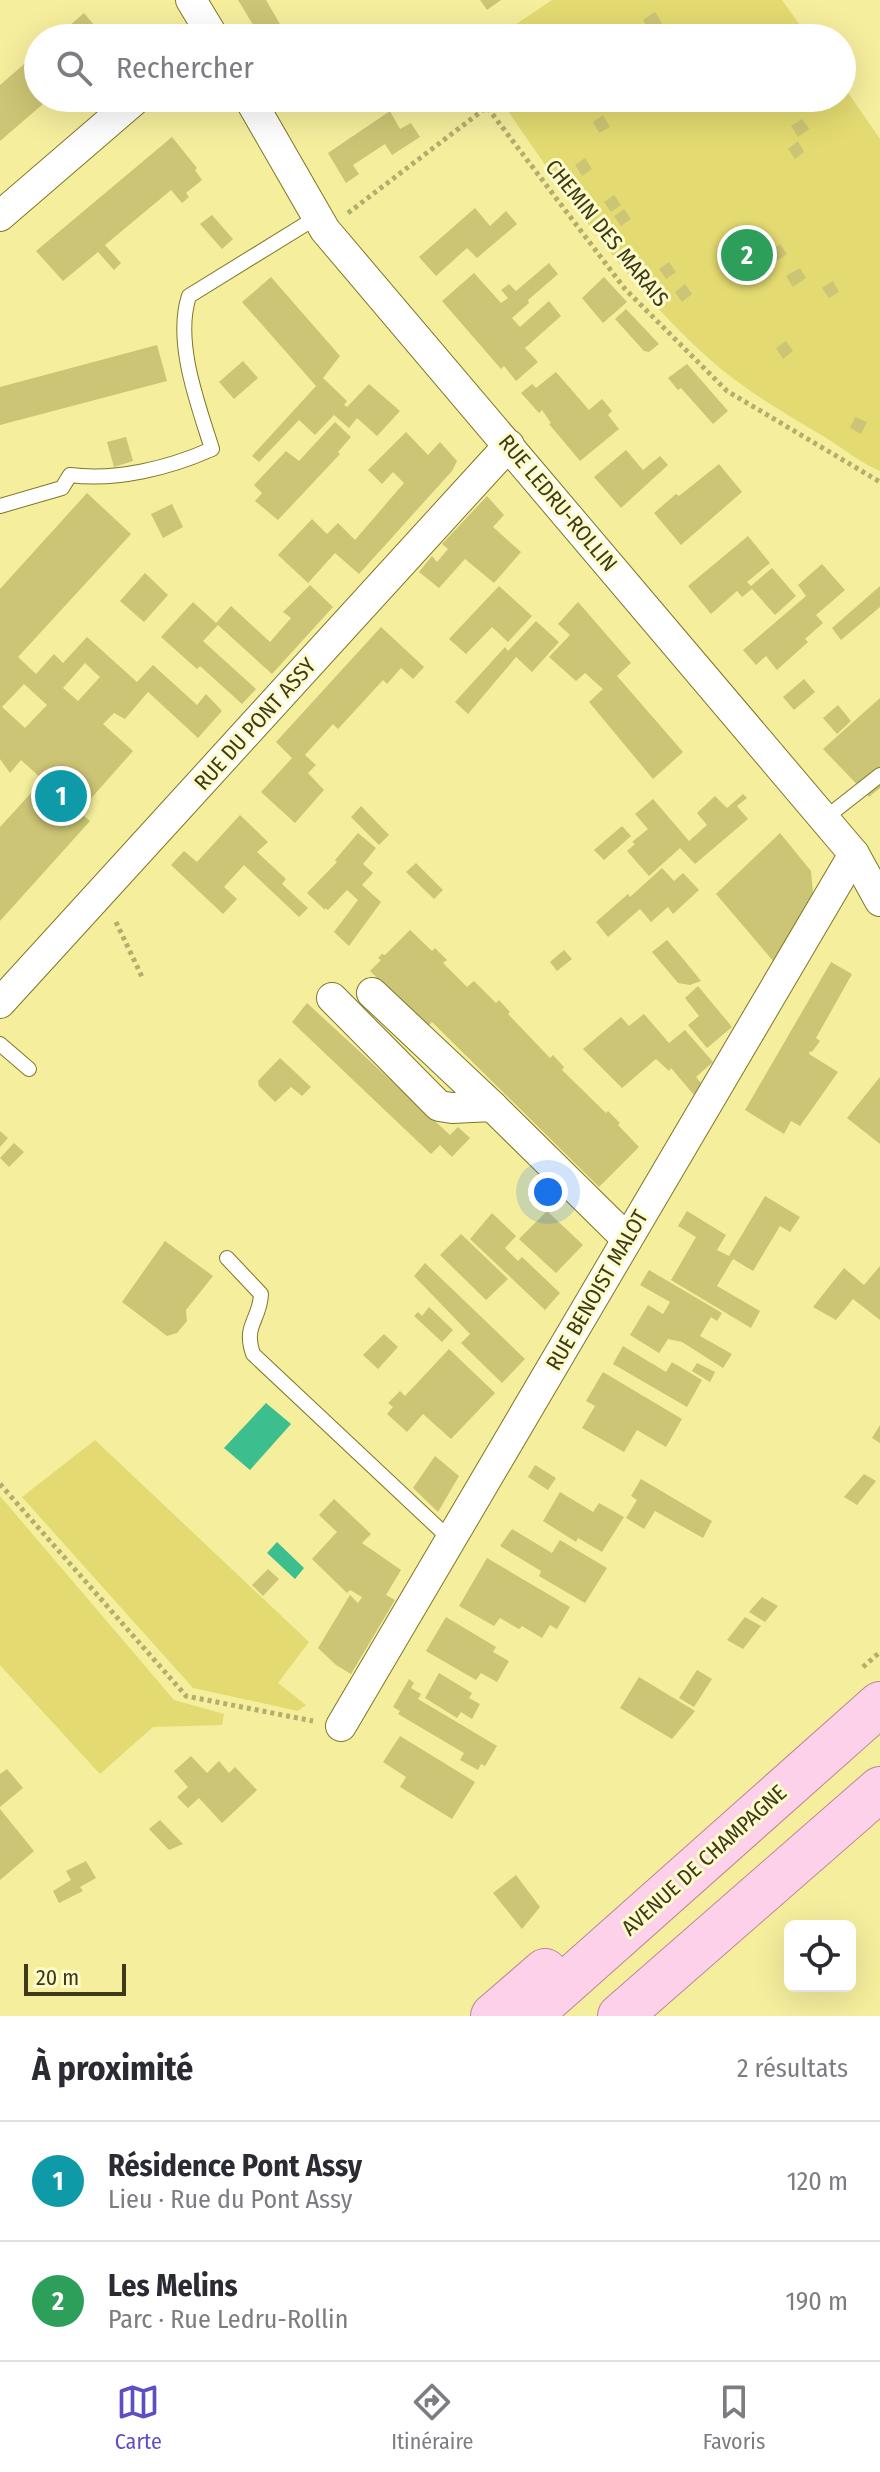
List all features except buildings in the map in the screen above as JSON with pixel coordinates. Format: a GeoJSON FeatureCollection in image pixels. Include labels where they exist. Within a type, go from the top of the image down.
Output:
{"type":"FeatureCollection","features":[{"type":"Feature","properties":{"kind":"main road","name":"AVENUE DE CHAMPAGNE"},"geometry":{"type":"LineString","coordinates":[[529,2016],[880,1704]]}},
{"type":"Feature","properties":{"kind":"main road"},"geometry":{"type":"LineString","coordinates":[[493,2016],[723,1817],[815,1762]]}},
{"type":"Feature","properties":{"kind":"main road"},"geometry":{"type":"LineString","coordinates":[[620,2016],[880,1789]]}},
{"type":"Feature","properties":{"kind":"street"},"geometry":{"type":"LineString","coordinates":[[191,0],[205,24]]}},
{"type":"Feature","properties":{"kind":"street"},"geometry":{"type":"LineString","coordinates":[[0,216],[121,112]]}},
{"type":"Feature","properties":{"kind":"street","name":"RUE LEDRU-ROLLIN"},"geometry":{"type":"LineString","coordinates":[[257,112],[321,224],[854,854],[880,901]]}},
{"type":"Feature","properties":{"kind":"street","name":"RUE DU PONT ASSY"},"geometry":{"type":"LineString","coordinates":[[0,1003],[509,445]]}},
{"type":"Feature","properties":{"kind":"street","name":"RUE BENOIST MALOT"},"geometry":{"type":"LineString","coordinates":[[341,1726],[854,854]]}},
{"type":"Feature","properties":{"kind":"street"},"geometry":{"type":"LineString","coordinates":[[372,993],[627,1239]]}},
{"type":"Feature","properties":{"kind":"street"},"geometry":{"type":"LineString","coordinates":[[332,998],[439,1106],[492,1106]]}},
{"type":"Feature","properties":{"kind":"lane"},"geometry":{"type":"LineString","coordinates":[[0,506],[62,488],[70,475],[92,478],[175,465],[212,449],[192,381],[183,315],[189,296],[321,224]]}},
{"type":"Feature","properties":{"kind":"lane"},"geometry":{"type":"LineString","coordinates":[[824,819],[880,775]]}},
{"type":"Feature","properties":{"kind":"lane"},"geometry":{"type":"LineString","coordinates":[[0,1044],[29,1069]]}},
{"type":"Feature","properties":{"kind":"lane"},"geometry":{"type":"LineString","coordinates":[[227,1258],[261,1294],[248,1338],[253,1354],[451,1540]]}},
{"type":"Feature","properties":{"kind":"path","name":"CHEMIN DES MARAIS"},"geometry":{"type":"LineString","coordinates":[[321,224],[480,112]]}},
{"type":"Feature","properties":{"kind":"path","name":"CHEMIN DES MARAIS"},"geometry":{"type":"LineString","coordinates":[[491,112],[625,289],[727,391],[880,482]]}},
{"type":"Feature","properties":{"kind":"path"},"geometry":{"type":"LineString","coordinates":[[101,892],[143,979]]}},
{"type":"Feature","properties":{"kind":"path"},"geometry":{"type":"LineString","coordinates":[[0,1484],[186,1696],[341,1726]]}},
{"type":"Feature","properties":{"kind":"shaded area"},"geometry":{"type":"Polygon","coordinates":[[[552,0],[782,0],[799,24],[517,24],[552,0]]]}},
{"type":"Feature","properties":{"kind":"shaded area"},"geometry":{"type":"Polygon","coordinates":[[[856,104],[880,139],[880,471],[771,404],[721,369],[633,280],[556,180],[509,112],[856,112],[856,104]]]}},
{"type":"Feature","properties":{"kind":"shaded area"},"geometry":{"type":"Polygon","coordinates":[[[266,1403],[291,1424],[250,1470],[224,1448],[266,1403]]]}},
{"type":"Feature","properties":{"kind":"shaded area"},"geometry":{"type":"Polygon","coordinates":[[[95,1440],[309,1642],[278,1683],[306,1705],[298,1711],[193,1688],[22,1497],[95,1440]]]}},
{"type":"Feature","properties":{"kind":"shaded area"},"geometry":{"type":"Polygon","coordinates":[[[0,1496],[174,1700],[224,1714],[222,1725],[153,1727],[100,1774],[0,1665],[0,1496]]]}},
{"type":"Feature","properties":{"kind":"shaded area"},"geometry":{"type":"Polygon","coordinates":[[[277,1542],[304,1568],[295,1579],[267,1553],[277,1542]]]}},
{"type":"Feature","properties":{"kind":"place","name":"Les Melins"},"geometry":{"type":"Point","coordinates":[747,255]}},
{"type":"Feature","properties":{"kind":"place","name":"Résidence Pont Assy"},"geometry":{"type":"Point","coordinates":[61,796]}}]}
